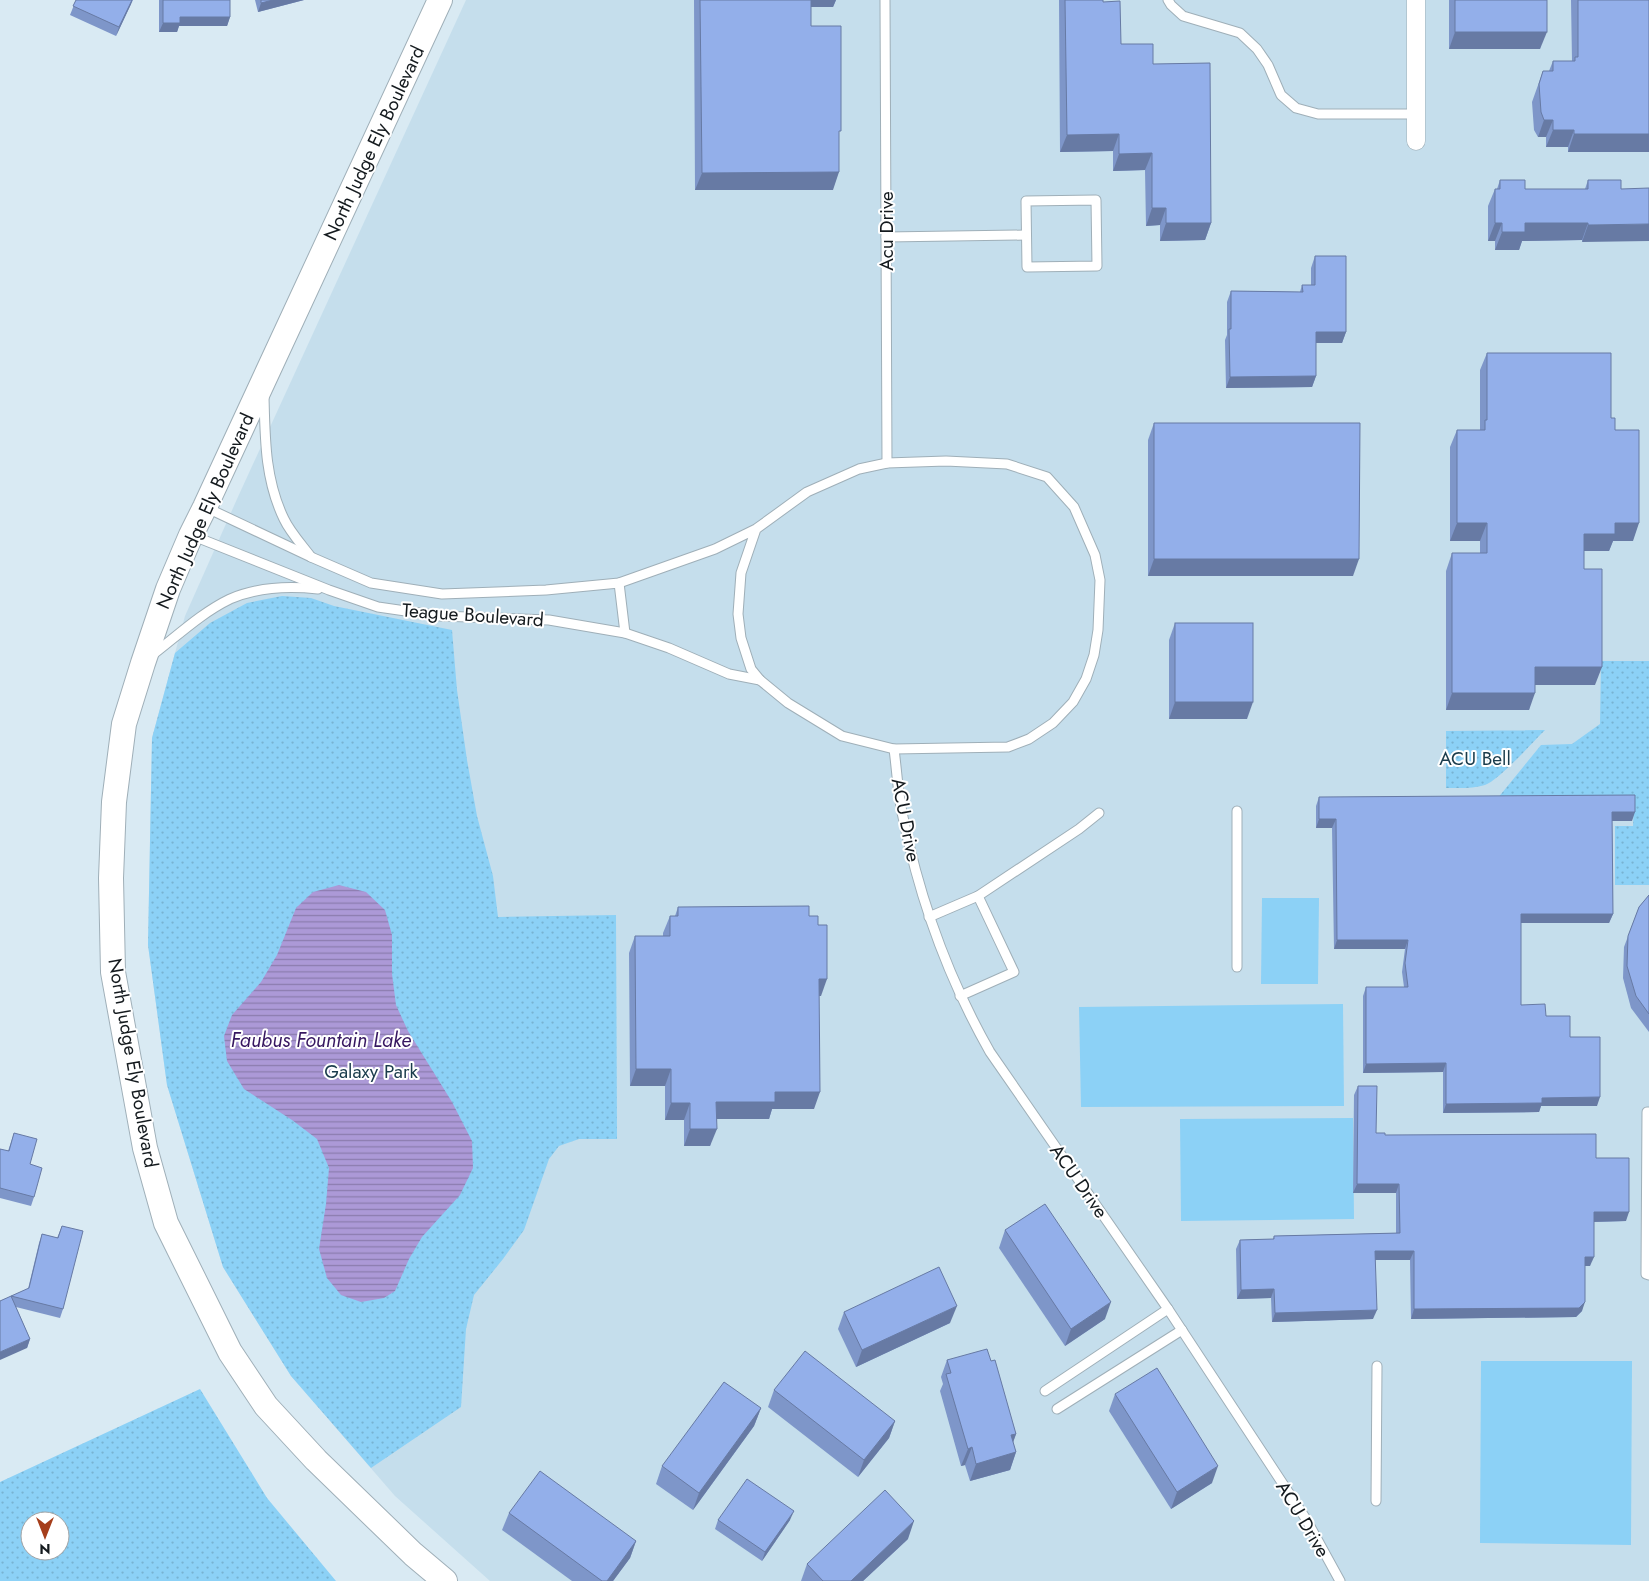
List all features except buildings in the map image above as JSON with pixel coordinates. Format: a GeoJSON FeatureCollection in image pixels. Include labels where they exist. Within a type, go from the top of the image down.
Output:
{"type":"FeatureCollection","features":[{"type":"Feature","properties":{"kind":"main road","name":"North Judge Ely Boulevard"},"geometry":{"type":"LineString","coordinates":[[440,0],[264,382],[191,534],[168,589],[124,724],[114,802],[110,878],[113,972],[144,1148],[166,1223],[230,1352],[266,1406],[323,1467],[413,1554],[445,1581]]}},
{"type":"Feature","properties":{"kind":"street"},"geometry":{"type":"LineString","coordinates":[[1416,0],[1416,141]]}},
{"type":"Feature","properties":{"kind":"lane","name":"Acu Drive"},"geometry":{"type":"LineString","coordinates":[[886,0],[886,463]]}},
{"type":"Feature","properties":{"kind":"lane"},"geometry":{"type":"LineString","coordinates":[[1168,0],[1183,16],[1240,33],[1257,49],[1268,65],[1281,94],[1296,108],[1318,114],[1416,114]]}},
{"type":"Feature","properties":{"kind":"lane"},"geometry":{"type":"LineString","coordinates":[[1096,200],[1097,266],[1027,267],[1026,236],[1026,201],[1096,200]]}},
{"type":"Feature","properties":{"kind":"lane"},"geometry":{"type":"LineString","coordinates":[[886,237],[1026,236]]}},
{"type":"Feature","properties":{"kind":"lane"},"geometry":{"type":"LineString","coordinates":[[264,382],[266,455],[272,489],[284,520],[311,557]]}},
{"type":"Feature","properties":{"kind":"lane","name":"Teague Boulevard"},"geometry":{"type":"LineString","coordinates":[[205,507],[371,583],[442,594],[546,590],[619,583],[715,549],[756,529],[807,492],[859,468],[886,463],[946,460],[1007,464],[1047,477],[1074,507],[1095,555],[1100,580],[1098,630],[1094,655],[1086,679],[1073,702],[1052,723],[1029,739],[1008,747],[943,750],[894,749],[842,736],[788,703],[760,680],[751,669],[741,638],[738,614],[741,573],[756,529]]}},
{"type":"Feature","properties":{"kind":"lane","name":"Teague Boulevard"},"geometry":{"type":"LineString","coordinates":[[191,534],[329,590],[378,607],[440,616],[549,620],[626,634],[669,648],[729,674],[760,680]]}},
{"type":"Feature","properties":{"kind":"lane"},"geometry":{"type":"LineString","coordinates":[[619,583],[626,634]]}},
{"type":"Feature","properties":{"kind":"lane"},"geometry":{"type":"LineString","coordinates":[[143,663],[201,618],[230,599],[267,589],[295,587],[329,590]]}},
{"type":"Feature","properties":{"kind":"lane","name":"ACU Drive"},"geometry":{"type":"LineString","coordinates":[[894,749],[902,816],[929,917],[960,996],[990,1052],[1182,1330],[1306,1519],[1340,1581]]}},
{"type":"Feature","properties":{"kind":"lane"},"geometry":{"type":"LineString","coordinates":[[1237,811],[1237,967]]}},
{"type":"Feature","properties":{"kind":"lane"},"geometry":{"type":"LineString","coordinates":[[929,917],[978,896],[1079,829],[1098,813]]}},
{"type":"Feature","properties":{"kind":"lane"},"geometry":{"type":"LineString","coordinates":[[960,996],[1014,972],[978,896]]}},
{"type":"Feature","properties":{"kind":"lane"},"geometry":{"type":"LineString","coordinates":[[1649,1112],[1647,1112],[1646,1265],[1646,1274],[1649,1275]]}},
{"type":"Feature","properties":{"kind":"lane"},"geometry":{"type":"LineString","coordinates":[[1045,1391],[1168,1309]]}},
{"type":"Feature","properties":{"kind":"lane"},"geometry":{"type":"LineString","coordinates":[[1057,1409],[1182,1330]]}},
{"type":"Feature","properties":{"kind":"lane"},"geometry":{"type":"LineString","coordinates":[[1376,1501],[1377,1366]]}},
{"type":"Feature","properties":{"kind":"shaded area"},"geometry":{"type":"Polygon","coordinates":[[[466,0],[1649,0],[1649,1581],[490,1581],[395,1496],[291,1376],[223,1267],[167,1085],[148,945],[152,738],[185,616],[466,0]]]}},
{"type":"Feature","properties":{"kind":"green space","name":"Galaxy Park"},"geometry":{"type":"Polygon","coordinates":[[[282,596],[311,598],[334,606],[452,630],[457,690],[467,760],[477,816],[493,876],[498,917],[616,915],[617,1139],[579,1139],[559,1146],[549,1159],[524,1230],[474,1295],[466,1329],[461,1407],[371,1468],[291,1376],[223,1267],[167,1085],[148,945],[152,738],[175,653],[210,623],[247,603],[282,596]]]}},
{"type":"Feature","properties":{"kind":"green space"},"geometry":{"type":"Polygon","coordinates":[[[1601,661],[1649,661],[1649,885],[1615,885],[1615,826],[1633,826],[1634,799],[1497,799],[1541,745],[1572,744],[1600,724],[1601,661]]]}},
{"type":"Feature","properties":{"kind":"green space","name":"ACU Bell"},"geometry":{"type":"Polygon","coordinates":[[[1545,730],[1507,769],[1491,782],[1476,787],[1446,788],[1446,731],[1545,730]]]}},
{"type":"Feature","properties":{"kind":"green space"},"geometry":{"type":"Polygon","coordinates":[[[1262,898],[1319,898],[1318,984],[1261,984],[1262,898]]]}},
{"type":"Feature","properties":{"kind":"green space"},"geometry":{"type":"Polygon","coordinates":[[[1343,1004],[1344,1106],[1081,1107],[1079,1007],[1343,1004]]]}},
{"type":"Feature","properties":{"kind":"green space"},"geometry":{"type":"Polygon","coordinates":[[[1353,1118],[1354,1219],[1181,1221],[1180,1119],[1353,1118]]]}},
{"type":"Feature","properties":{"kind":"green space"},"geometry":{"type":"Polygon","coordinates":[[[1481,1361],[1632,1361],[1631,1545],[1480,1543],[1481,1361]]]}},
{"type":"Feature","properties":{"kind":"green space"},"geometry":{"type":"Polygon","coordinates":[[[200,1389],[267,1498],[336,1581],[0,1581],[0,1482],[200,1389]]]}},
{"type":"Feature","properties":{"kind":"water","name":"Faubus Fountain Lake"},"geometry":{"type":"Polygon","coordinates":[[[339,885],[366,892],[385,910],[392,935],[392,974],[396,1005],[408,1031],[452,1102],[472,1141],[473,1168],[460,1195],[422,1237],[409,1259],[395,1291],[384,1298],[361,1302],[341,1295],[327,1278],[319,1249],[329,1168],[317,1139],[292,1120],[244,1089],[227,1061],[224,1036],[232,1015],[261,982],[277,955],[296,908],[313,892],[339,885]]]}}]}
